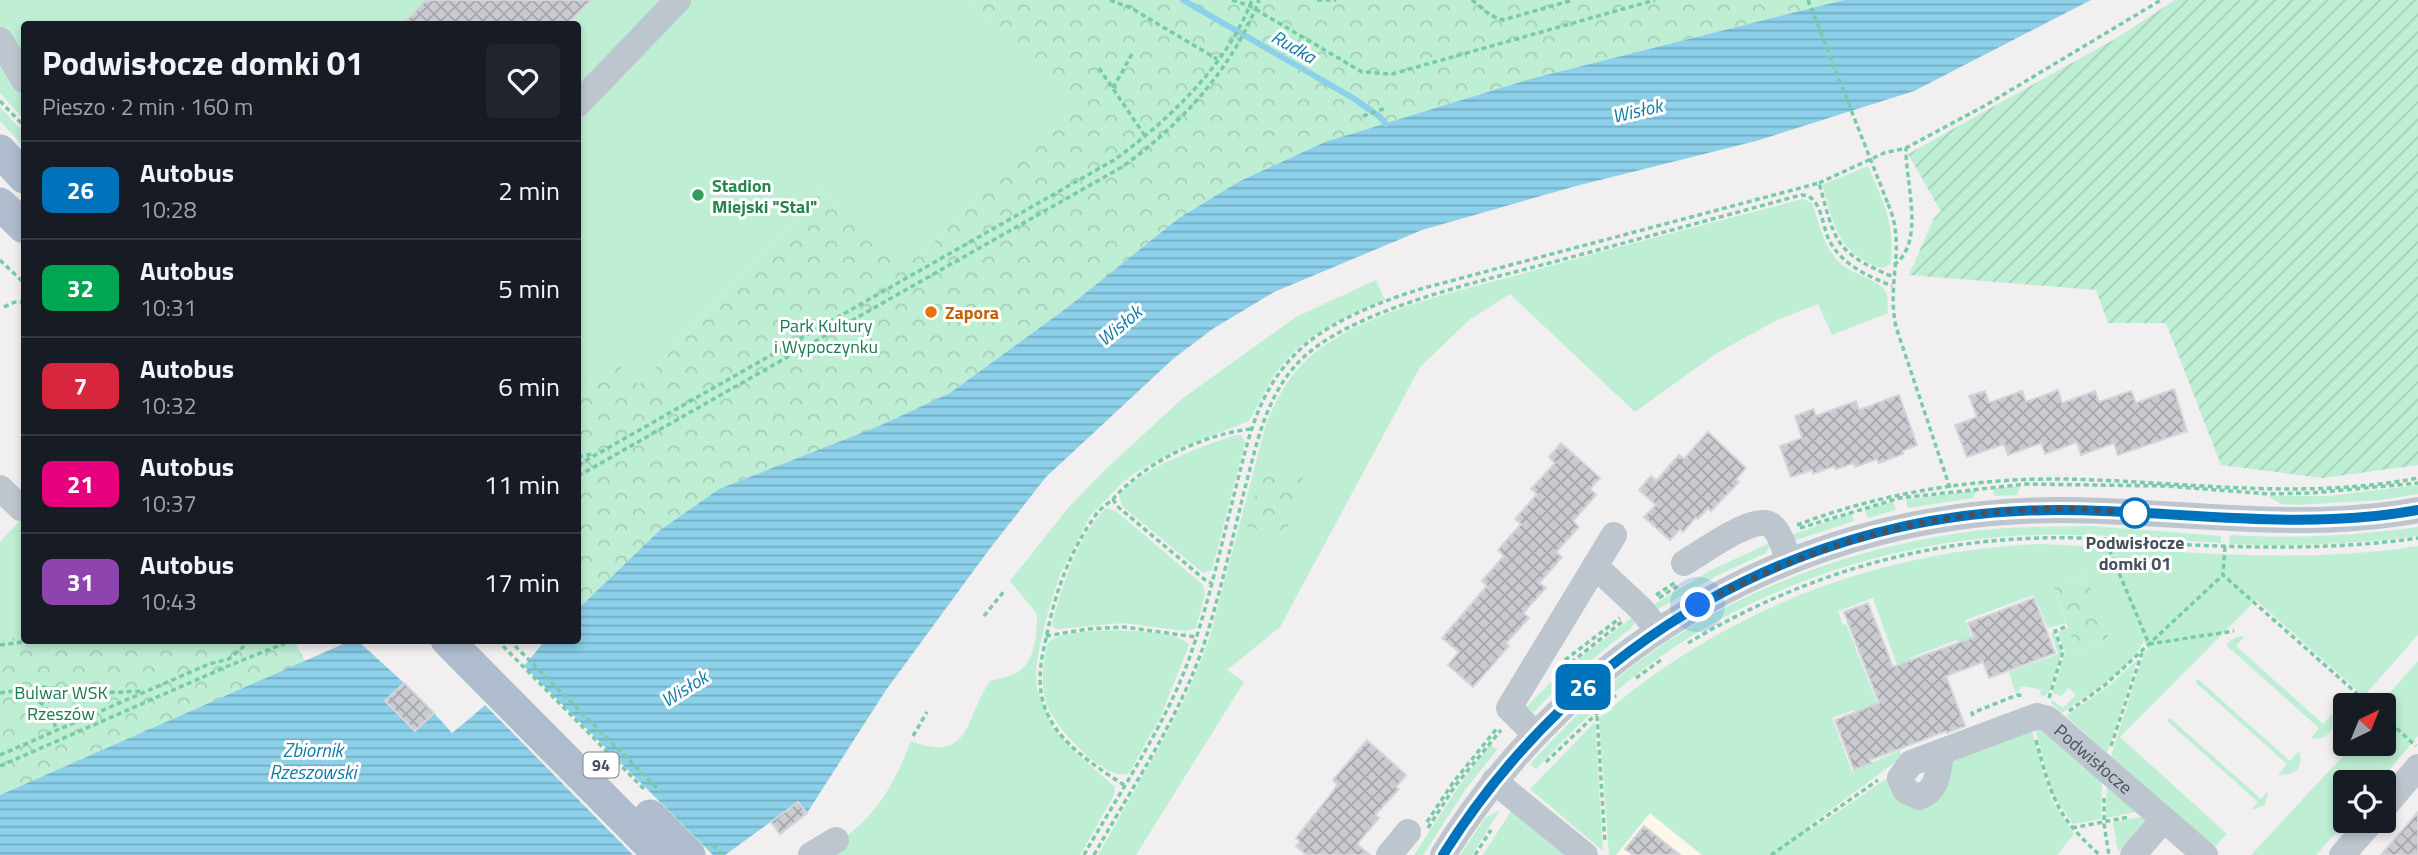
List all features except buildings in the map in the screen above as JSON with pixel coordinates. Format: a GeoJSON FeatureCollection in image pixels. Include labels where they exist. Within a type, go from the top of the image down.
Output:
{"type":"FeatureCollection","features":[{"type":"Feature","properties":{"kind":"main road"},"geometry":{"type":"LineString","coordinates":[[0,151],[21,174]]}},
{"type":"Feature","properties":{"kind":"main road"},"geometry":{"type":"LineString","coordinates":[[0,204],[21,224]]}},
{"type":"Feature","properties":{"kind":"main road","name":"94"},"geometry":{"type":"LineString","coordinates":[[455,644],[514,672],[660,855]]}},
{"type":"Feature","properties":{"kind":"main road","name":"94"},"geometry":{"type":"LineString","coordinates":[[480,644],[514,672],[696,846]]}},
{"type":"Feature","properties":{"kind":"street"},"geometry":{"type":"LineString","coordinates":[[581,101],[678,0]]}},
{"type":"Feature","properties":{"kind":"street"},"geometry":{"type":"LineString","coordinates":[[0,40],[21,75]]}},
{"type":"Feature","properties":{"kind":"street"},"geometry":{"type":"LineString","coordinates":[[0,488],[21,508]]}},
{"type":"Feature","properties":{"kind":"street"},"geometry":{"type":"LineString","coordinates":[[1443,855],[1504,788],[1535,734],[1590,681],[1658,630],[1731,588],[1789,561],[1837,544],[1888,529],[1988,513],[2087,510],[2293,521],[2352,519],[2418,510]]}},
{"type":"Feature","properties":{"kind":"street"},"geometry":{"type":"LineString","coordinates":[[1683,575],[1749,525],[1764,522],[1772,526],[1778,534],[1789,561]]}},
{"type":"Feature","properties":{"kind":"street"},"geometry":{"type":"LineString","coordinates":[[1535,734],[1509,708],[1614,534]]}},
{"type":"Feature","properties":{"kind":"street"},"geometry":{"type":"LineString","coordinates":[[1595,566],[1639,607],[1658,630]]}},
{"type":"Feature","properties":{"kind":"street"},"geometry":{"type":"LineString","coordinates":[[1911,763],[2043,721]]}},
{"type":"Feature","properties":{"kind":"street","name":"Podwisłocze"},"geometry":{"type":"LineString","coordinates":[[2043,721],[2205,855]]}},
{"type":"Feature","properties":{"kind":"street"},"geometry":{"type":"LineString","coordinates":[[2396,793],[2418,767]]}},
{"type":"Feature","properties":{"kind":"street"},"geometry":{"type":"LineString","coordinates":[[1504,788],[1595,853]]}},
{"type":"Feature","properties":{"kind":"street"},"geometry":{"type":"LineString","coordinates":[[2133,855],[2164,819]]}},
{"type":"Feature","properties":{"kind":"street"},"geometry":{"type":"LineString","coordinates":[[1390,855],[1418,833]]}},
{"type":"Feature","properties":{"kind":"street"},"geometry":{"type":"LineString","coordinates":[[2342,855],[2361,833]]}},
{"type":"Feature","properties":{"kind":"street"},"geometry":{"type":"LineString","coordinates":[[812,855],[836,839]]}},
{"type":"Feature","properties":{"kind":"path"},"geometry":{"type":"LineString","coordinates":[[1110,0],[1131,8],[1217,59]]}},
{"type":"Feature","properties":{"kind":"path"},"geometry":{"type":"LineString","coordinates":[[1232,0],[1256,9],[1362,72],[1375,74],[1392,74],[1655,0]]}},
{"type":"Feature","properties":{"kind":"path"},"geometry":{"type":"LineString","coordinates":[[581,463],[1114,160],[1145,136],[1192,91],[1226,47],[1252,0]]}},
{"type":"Feature","properties":{"kind":"path"},"geometry":{"type":"LineString","coordinates":[[581,473],[1122,167],[1162,136],[1206,89],[1233,51],[1254,15],[1259,0]]}},
{"type":"Feature","properties":{"kind":"path"},"geometry":{"type":"LineString","coordinates":[[1317,0],[1336,0]]}},
{"type":"Feature","properties":{"kind":"path"},"geometry":{"type":"LineString","coordinates":[[1472,0],[1490,15],[1503,20],[1573,0]]}},
{"type":"Feature","properties":{"kind":"path"},"geometry":{"type":"LineString","coordinates":[[1808,0],[1895,220],[1898,240],[1891,306],[1950,489]]}},
{"type":"Feature","properties":{"kind":"path"},"geometry":{"type":"LineString","coordinates":[[1084,855],[1176,689],[1196,637],[1250,429],[1270,387],[1296,354],[1329,328],[1424,288],[1819,183],[1884,153],[1906,148],[1986,105],[2161,0]]}},
{"type":"Feature","properties":{"kind":"path"},"geometry":{"type":"LineString","coordinates":[[1112,88],[1132,54]]}},
{"type":"Feature","properties":{"kind":"path"},"geometry":{"type":"LineString","coordinates":[[1099,68],[1145,136]]}},
{"type":"Feature","properties":{"kind":"path"},"geometry":{"type":"LineString","coordinates":[[0,100],[21,123]]}},
{"type":"Feature","properties":{"kind":"path"},"geometry":{"type":"LineString","coordinates":[[1363,116],[1386,108]]}},
{"type":"Feature","properties":{"kind":"path"},"geometry":{"type":"LineString","coordinates":[[1894,265],[1908,249],[1912,228],[1905,167],[1906,148]]}},
{"type":"Feature","properties":{"kind":"path"},"geometry":{"type":"LineString","coordinates":[[1819,183],[1832,229],[1842,248],[1855,259],[1893,277]]}},
{"type":"Feature","properties":{"kind":"path"},"geometry":{"type":"LineString","coordinates":[[1094,855],[1176,710],[1193,673],[1212,615],[1261,427],[1287,376],[1311,350],[1339,332],[1416,300],[1806,194],[1816,200],[1825,231],[1837,253],[1849,265],[1892,286]]}},
{"type":"Feature","properties":{"kind":"path"},"geometry":{"type":"LineString","coordinates":[[0,260],[21,280]]}},
{"type":"Feature","properties":{"kind":"path"},"geometry":{"type":"LineString","coordinates":[[4,307],[21,302]]}},
{"type":"Feature","properties":{"kind":"path"},"geometry":{"type":"LineString","coordinates":[[1124,785],[1085,757],[1060,733],[1049,718],[1040,691],[1041,654],[1063,574],[1095,516],[1120,489],[1164,460],[1213,438],[1250,429]]}},
{"type":"Feature","properties":{"kind":"path"},"geometry":{"type":"LineString","coordinates":[[581,456],[598,453],[612,455]]}},
{"type":"Feature","properties":{"kind":"path"},"geometry":{"type":"LineString","coordinates":[[1778,534],[1900,498],[1950,489],[2061,483],[2166,486],[2269,494],[2312,493],[2418,480]]}},
{"type":"Feature","properties":{"kind":"path"},"geometry":{"type":"LineString","coordinates":[[1113,499],[1127,514],[1211,583]]}},
{"type":"Feature","properties":{"kind":"path"},"geometry":{"type":"LineString","coordinates":[[1683,646],[1718,624],[1798,587],[1878,560],[1993,540],[2093,538],[2225,546],[2343,546],[2418,538]]}},
{"type":"Feature","properties":{"kind":"path"},"geometry":{"type":"LineString","coordinates":[[2106,542],[2149,643]]}},
{"type":"Feature","properties":{"kind":"path"},"geometry":{"type":"LineString","coordinates":[[2100,855],[2078,836],[2050,793],[2043,721],[2064,714],[2105,685],[2223,575],[2225,546]]}},
{"type":"Feature","properties":{"kind":"path"},"geometry":{"type":"LineString","coordinates":[[1548,682],[1601,637],[1683,575]]}},
{"type":"Feature","properties":{"kind":"path"},"geometry":{"type":"LineString","coordinates":[[2223,575],[2356,693]]}},
{"type":"Feature","properties":{"kind":"path"},"geometry":{"type":"LineString","coordinates":[[984,616],[1005,590]]}},
{"type":"Feature","properties":{"kind":"path"},"geometry":{"type":"LineString","coordinates":[[1555,669],[1598,634],[1639,607]]}},
{"type":"Feature","properties":{"kind":"path"},"geometry":{"type":"LineString","coordinates":[[1046,636],[1088,629],[1124,627],[1196,637]]}},
{"type":"Feature","properties":{"kind":"path"},"geometry":{"type":"LineString","coordinates":[[2149,643],[2234,631]]}},
{"type":"Feature","properties":{"kind":"path"},"geometry":{"type":"LineString","coordinates":[[0,645],[21,642]]}},
{"type":"Feature","properties":{"kind":"path"},"geometry":{"type":"LineString","coordinates":[[0,755],[209,664],[229,659],[246,644]]}},
{"type":"Feature","properties":{"kind":"path"},"geometry":{"type":"LineString","coordinates":[[0,766],[283,644]]}},
{"type":"Feature","properties":{"kind":"path"},"geometry":{"type":"LineString","coordinates":[[499,644],[514,672],[650,795]]}},
{"type":"Feature","properties":{"kind":"path"},"geometry":{"type":"LineString","coordinates":[[510,644],[514,672],[667,798]]}},
{"type":"Feature","properties":{"kind":"path"},"geometry":{"type":"LineString","coordinates":[[228,667],[229,659]]}},
{"type":"Feature","properties":{"kind":"path"},"geometry":{"type":"LineString","coordinates":[[1633,680],[1661,659]]}},
{"type":"Feature","properties":{"kind":"path"},"geometry":{"type":"LineString","coordinates":[[0,692],[41,687],[99,693],[146,691]]}},
{"type":"Feature","properties":{"kind":"path"},"geometry":{"type":"LineString","coordinates":[[1543,765],[1624,688]]}},
{"type":"Feature","properties":{"kind":"path"},"geometry":{"type":"LineString","coordinates":[[13,689],[33,696],[43,703],[51,713],[57,731]]}},
{"type":"Feature","properties":{"kind":"path"},"geometry":{"type":"LineString","coordinates":[[914,736],[927,712]]}},
{"type":"Feature","properties":{"kind":"path"},"geometry":{"type":"LineString","coordinates":[[1418,833],[1490,735],[1513,714]]}},
{"type":"Feature","properties":{"kind":"path"},"geometry":{"type":"LineString","coordinates":[[1595,853],[1597,716]]}},
{"type":"Feature","properties":{"kind":"path"},"geometry":{"type":"LineString","coordinates":[[2396,728],[2418,747]]}},
{"type":"Feature","properties":{"kind":"path"},"geometry":{"type":"LineString","coordinates":[[1771,855],[1894,769],[1911,763]]}},
{"type":"Feature","properties":{"kind":"path"},"geometry":{"type":"LineString","coordinates":[[1475,855],[1504,788]]}},
{"type":"Feature","properties":{"kind":"path"},"geometry":{"type":"LineString","coordinates":[[2072,828],[2135,816]]}},
{"type":"Feature","properties":{"kind":"path"},"geometry":{"type":"LineString","coordinates":[[696,846],[723,855]]}},
{"type":"Feature","properties":{"kind":"shaded area"},"geometry":{"type":"Polygon","coordinates":[[[1650,813],[1701,855],[1617,855],[1650,813]]]}},
{"type":"Feature","properties":{"kind":"green space","name":"Stadion Miejski \"Stal\""},"geometry":{"type":"Polygon","coordinates":[[[0,0],[965,0],[1072,102],[924,253],[903,266],[823,190],[651,372],[599,445],[610,359],[581,394],[581,21],[21,21],[21,117],[0,93],[0,0]]]}},
{"type":"Feature","properties":{"kind":"green space","name":"Park Kultury i Wypoczynku"},"geometry":{"type":"Polygon","coordinates":[[[965,0],[1844,0],[1530,79],[1325,142],[1240,181],[1179,218],[1068,307],[950,393],[879,426],[719,489],[659,531],[581,606],[581,394],[610,358],[639,385],[823,190],[903,265],[924,253],[1071,102],[965,0]]]}},
{"type":"Feature","properties":{"kind":"green space"},"geometry":{"type":"Polygon","coordinates":[[[2175,0],[2418,0],[2418,465],[2323,478],[2221,465],[2166,323],[2108,323],[2096,290],[1909,275],[1934,218],[1941,211],[1908,154],[2115,39],[2175,0]]]}},
{"type":"Feature","properties":{"kind":"green space"},"geometry":{"type":"Polygon","coordinates":[[[0,107],[21,130],[21,144],[0,121],[0,107]]]}},
{"type":"Feature","properties":{"kind":"green space"},"geometry":{"type":"Polygon","coordinates":[[[1868,166],[1883,202],[1891,236],[1891,263],[1884,267],[1877,267],[1859,257],[1842,241],[1822,185],[1868,166]]]}},
{"type":"Feature","properties":{"kind":"green space"},"geometry":{"type":"Polygon","coordinates":[[[1803,199],[1812,203],[1824,238],[1838,261],[1884,289],[1887,294],[1888,313],[1832,335],[1818,304],[1777,320],[1717,353],[1635,412],[1510,294],[1469,320],[1420,367],[1280,627],[1227,670],[1244,682],[1136,855],[1098,855],[1189,690],[1209,640],[1266,424],[1286,384],[1308,358],[1339,336],[1416,303],[1803,199]]]}},
{"type":"Feature","properties":{"kind":"green space"},"geometry":{"type":"Polygon","coordinates":[[[1376,280],[1385,300],[1338,321],[1296,350],[1273,377],[1249,421],[1178,449],[1121,484],[1090,516],[1060,574],[1038,655],[1037,689],[1052,727],[1077,754],[1115,787],[1114,795],[1080,855],[823,855],[822,853],[854,830],[877,806],[895,777],[911,741],[931,747],[945,747],[956,742],[964,734],[990,681],[1015,674],[1029,661],[1036,638],[1037,614],[1010,581],[1069,507],[1183,398],[1296,317],[1376,280]]]}},
{"type":"Feature","properties":{"kind":"green space"},"geometry":{"type":"Polygon","coordinates":[[[1235,435],[1241,435],[1245,442],[1212,570],[1203,573],[1122,506],[1119,496],[1157,467],[1235,435]]]}},
{"type":"Feature","properties":{"kind":"green space"},"geometry":{"type":"Polygon","coordinates":[[[1266,463],[1304,475],[1284,538],[1246,526],[1266,463]]]}},
{"type":"Feature","properties":{"kind":"green space"},"geometry":{"type":"Polygon","coordinates":[[[2418,485],[2418,494],[2381,500],[2298,505],[2281,504],[2268,496],[2329,496],[2418,485]]]}},
{"type":"Feature","properties":{"kind":"green space"},"geometry":{"type":"Polygon","coordinates":[[[2020,486],[2017,495],[1993,494],[1995,488],[2020,486]]]}},
{"type":"Feature","properties":{"kind":"green space"},"geometry":{"type":"Polygon","coordinates":[[[1977,490],[1973,498],[1908,508],[1906,500],[1977,490]]]}},
{"type":"Feature","properties":{"kind":"green space"},"geometry":{"type":"Polygon","coordinates":[[[1893,502],[1896,510],[1867,518],[1865,509],[1893,502]]]}},
{"type":"Feature","properties":{"kind":"green space"},"geometry":{"type":"Polygon","coordinates":[[[1106,508],[1116,511],[1203,585],[1205,595],[1196,628],[1185,631],[1123,623],[1057,629],[1053,627],[1056,608],[1072,562],[1087,533],[1106,508]]]}},
{"type":"Feature","properties":{"kind":"green space"},"geometry":{"type":"Polygon","coordinates":[[[1851,513],[1854,521],[1793,541],[1792,535],[1851,513]]]}},
{"type":"Feature","properties":{"kind":"green space"},"geometry":{"type":"Polygon","coordinates":[[[21,519],[21,636],[0,640],[0,542],[21,519]]]}},
{"type":"Feature","properties":{"kind":"green space"},"geometry":{"type":"Polygon","coordinates":[[[2092,526],[2221,536],[2221,543],[2110,536],[2026,535],[1951,542],[1858,563],[1768,596],[1684,641],[1616,691],[1536,769],[1530,764],[1595,698],[1642,659],[1682,632],[1769,587],[1860,554],[1954,534],[2023,527],[2092,526]]]}},
{"type":"Feature","properties":{"kind":"green space"},"geometry":{"type":"Polygon","coordinates":[[[2418,527],[2418,536],[2371,541],[2300,545],[2229,544],[2230,535],[2324,536],[2418,527]]]}},
{"type":"Feature","properties":{"kind":"green space"},"geometry":{"type":"Polygon","coordinates":[[[1772,542],[1766,553],[1716,576],[1653,612],[1648,608],[1711,570],[1772,542]]]}},
{"type":"Feature","properties":{"kind":"green space"},"geometry":{"type":"Polygon","coordinates":[[[2040,544],[2229,554],[2324,555],[2418,546],[2418,635],[2367,693],[2361,693],[2256,600],[2120,737],[2227,834],[2214,848],[2111,756],[2144,653],[2148,649],[2144,640],[2138,651],[2119,671],[2062,713],[2051,703],[2052,700],[2063,708],[2076,695],[2069,688],[2061,696],[2053,693],[2065,652],[2058,632],[2069,628],[2077,651],[2109,638],[2085,575],[2053,587],[2066,623],[2048,628],[2034,595],[1965,620],[1977,651],[1964,657],[1957,640],[1910,658],[1915,674],[1902,679],[1873,598],[1838,611],[1843,625],[1846,624],[1881,713],[1858,722],[1854,710],[1832,718],[1852,772],[1900,750],[1901,758],[1807,827],[1811,830],[1898,771],[1905,796],[1945,762],[2030,724],[2051,799],[2074,834],[2057,855],[1702,855],[1650,813],[1616,855],[1609,855],[1599,718],[1647,680],[1698,646],[1750,617],[1805,593],[1861,574],[1919,559],[1979,549],[2040,544]]]}},
{"type":"Feature","properties":{"kind":"green space"},"geometry":{"type":"Polygon","coordinates":[[[2086,575],[2109,638],[2077,651],[2053,587],[2086,575]]]}},
{"type":"Feature","properties":{"kind":"green space"},"geometry":{"type":"Polygon","coordinates":[[[1634,616],[1635,623],[1631,628],[1559,686],[1530,716],[1519,714],[1558,675],[1634,616]]]}},
{"type":"Feature","properties":{"kind":"green space"},"geometry":{"type":"Polygon","coordinates":[[[1112,630],[1165,634],[1184,640],[1189,645],[1160,718],[1129,773],[1119,774],[1095,762],[1070,739],[1047,705],[1043,684],[1045,652],[1049,642],[1069,634],[1112,630]]]}},
{"type":"Feature","properties":{"kind":"green space"},"geometry":{"type":"Polygon","coordinates":[[[2054,632],[2062,652],[2049,692],[2045,696],[2040,695],[2041,689],[2021,686],[2019,692],[2015,691],[2009,672],[2058,654],[2051,633],[2054,632]]]}},
{"type":"Feature","properties":{"kind":"green space","name":"Bulwar WSK Rzeszów"},"geometry":{"type":"Polygon","coordinates":[[[21,636],[21,644],[296,644],[305,661],[0,795],[0,640],[21,636]]]}},
{"type":"Feature","properties":{"kind":"green space"},"geometry":{"type":"Polygon","coordinates":[[[2244,637],[2236,646],[2323,724],[2332,714],[2333,725],[2326,736],[2311,738],[2319,728],[2226,645],[2233,639],[2244,637]]]}},
{"type":"Feature","properties":{"kind":"green space"},"geometry":{"type":"Polygon","coordinates":[[[2137,660],[2107,753],[2066,716],[2110,685],[2137,660]]]}},
{"type":"Feature","properties":{"kind":"green space"},"geometry":{"type":"Polygon","coordinates":[[[2418,661],[2418,736],[2389,770],[2333,770],[2333,833],[2335,833],[2316,855],[2251,855],[2343,756],[2396,756],[2396,693],[2390,693],[2418,661]]]}},
{"type":"Feature","properties":{"kind":"green space"},"geometry":{"type":"Polygon","coordinates":[[[2198,679],[2290,761],[2299,751],[2301,761],[2297,770],[2278,775],[2287,764],[2195,682],[2198,679]]]}},
{"type":"Feature","properties":{"kind":"green space"},"geometry":{"type":"Polygon","coordinates":[[[2170,718],[2261,799],[2268,791],[2265,805],[2251,810],[2258,802],[2167,721],[2170,718]]]}},
{"type":"Feature","properties":{"kind":"green space"},"geometry":{"type":"Polygon","coordinates":[[[1595,722],[1603,851],[1530,789],[1595,722]]]}},
{"type":"Feature","properties":{"kind":"green space"},"geometry":{"type":"Polygon","coordinates":[[[2034,724],[2102,774],[2101,819],[2073,824],[2052,793],[2034,724]]]}},
{"type":"Feature","properties":{"kind":"green space"},"geometry":{"type":"Polygon","coordinates":[[[1490,744],[1497,750],[1465,790],[1423,855],[1414,855],[1459,786],[1490,744]]]}},
{"type":"Feature","properties":{"kind":"green space"},"geometry":{"type":"Polygon","coordinates":[[[2107,777],[2145,810],[2106,818],[2107,777]]]}},
{"type":"Feature","properties":{"kind":"green space"},"geometry":{"type":"Polygon","coordinates":[[[1500,810],[1472,855],[1460,855],[1485,818],[1500,810]]]}},
{"type":"Feature","properties":{"kind":"green space"},"geometry":{"type":"Polygon","coordinates":[[[1511,811],[1568,855],[1483,855],[1511,811]]]}},
{"type":"Feature","properties":{"kind":"green space"},"geometry":{"type":"Polygon","coordinates":[[[2145,816],[2147,820],[2118,852],[2113,822],[2145,816]]]}},
{"type":"Feature","properties":{"kind":"water"},"geometry":{"type":"Polygon","coordinates":[[[1844,0],[2091,0],[1914,91],[1756,141],[1576,186],[1422,230],[1274,292],[1214,328],[1173,359],[1046,477],[886,690],[807,813],[798,802],[725,855],[0,855],[0,795],[343,644],[361,644],[404,683],[386,701],[415,731],[434,713],[452,733],[501,690],[542,644],[581,644],[581,606],[659,531],[719,489],[879,426],[950,393],[1068,307],[1179,218],[1240,181],[1325,142],[1530,79],[1844,0]]]}},
{"type":"Feature","properties":{"kind":"pier"},"geometry":{"type":"Polygon","coordinates":[[[523,665],[713,855],[633,855],[484,704],[523,665]]]}},
{"type":"Feature","properties":{"kind":"waterway","name":"Rudka"},"geometry":{"type":"LineString","coordinates":[[1183,0],[1353,98],[1386,124]]}},
{"type":"Feature","properties":{"kind":"bus line","name":"26"},"geometry":{"type":"LineString","coordinates":[[1443,855],[1494,780],[1515,756],[1564,705],[1623,654],[1698,605],[1742,582],[1837,544],[1888,529],[1939,519],[2012,511],[2087,510],[2293,521],[2352,519],[2418,510]]}},
{"type":"Feature","properties":{"kind":"place","name":"Stadion Miejski \"Stal\""},"geometry":{"type":"Point","coordinates":[698,195]}},
{"type":"Feature","properties":{"kind":"place","name":"Zapora"},"geometry":{"type":"Point","coordinates":[931,312]}},
{"type":"Feature","properties":{"kind":"place","name":"Podwisłocze domki 01"},"geometry":{"type":"Point","coordinates":[2135,513]}},
{"type":"Feature","properties":{"kind":"route"},"geometry":{"type":"LineString","coordinates":[[1698,605],[1789,561],[1888,529],[1939,519],[2012,511],[2087,510],[2135,513]]}},
{"type":"Feature","properties":{"kind":"water label","name":"Wisłok"},"geometry":{"type":"Point","coordinates":[1637,110]}},
{"type":"Feature","properties":{"kind":"water label","name":"Wisłok"},"geometry":{"type":"Point","coordinates":[1119,325]}},
{"type":"Feature","properties":{"kind":"water label","name":"Wisłok"},"geometry":{"type":"Point","coordinates":[684,688]}},
{"type":"Feature","properties":{"kind":"water label","name":"Zbiornik Rzeszowski"},"geometry":{"type":"Point","coordinates":[313,760]}}]}
